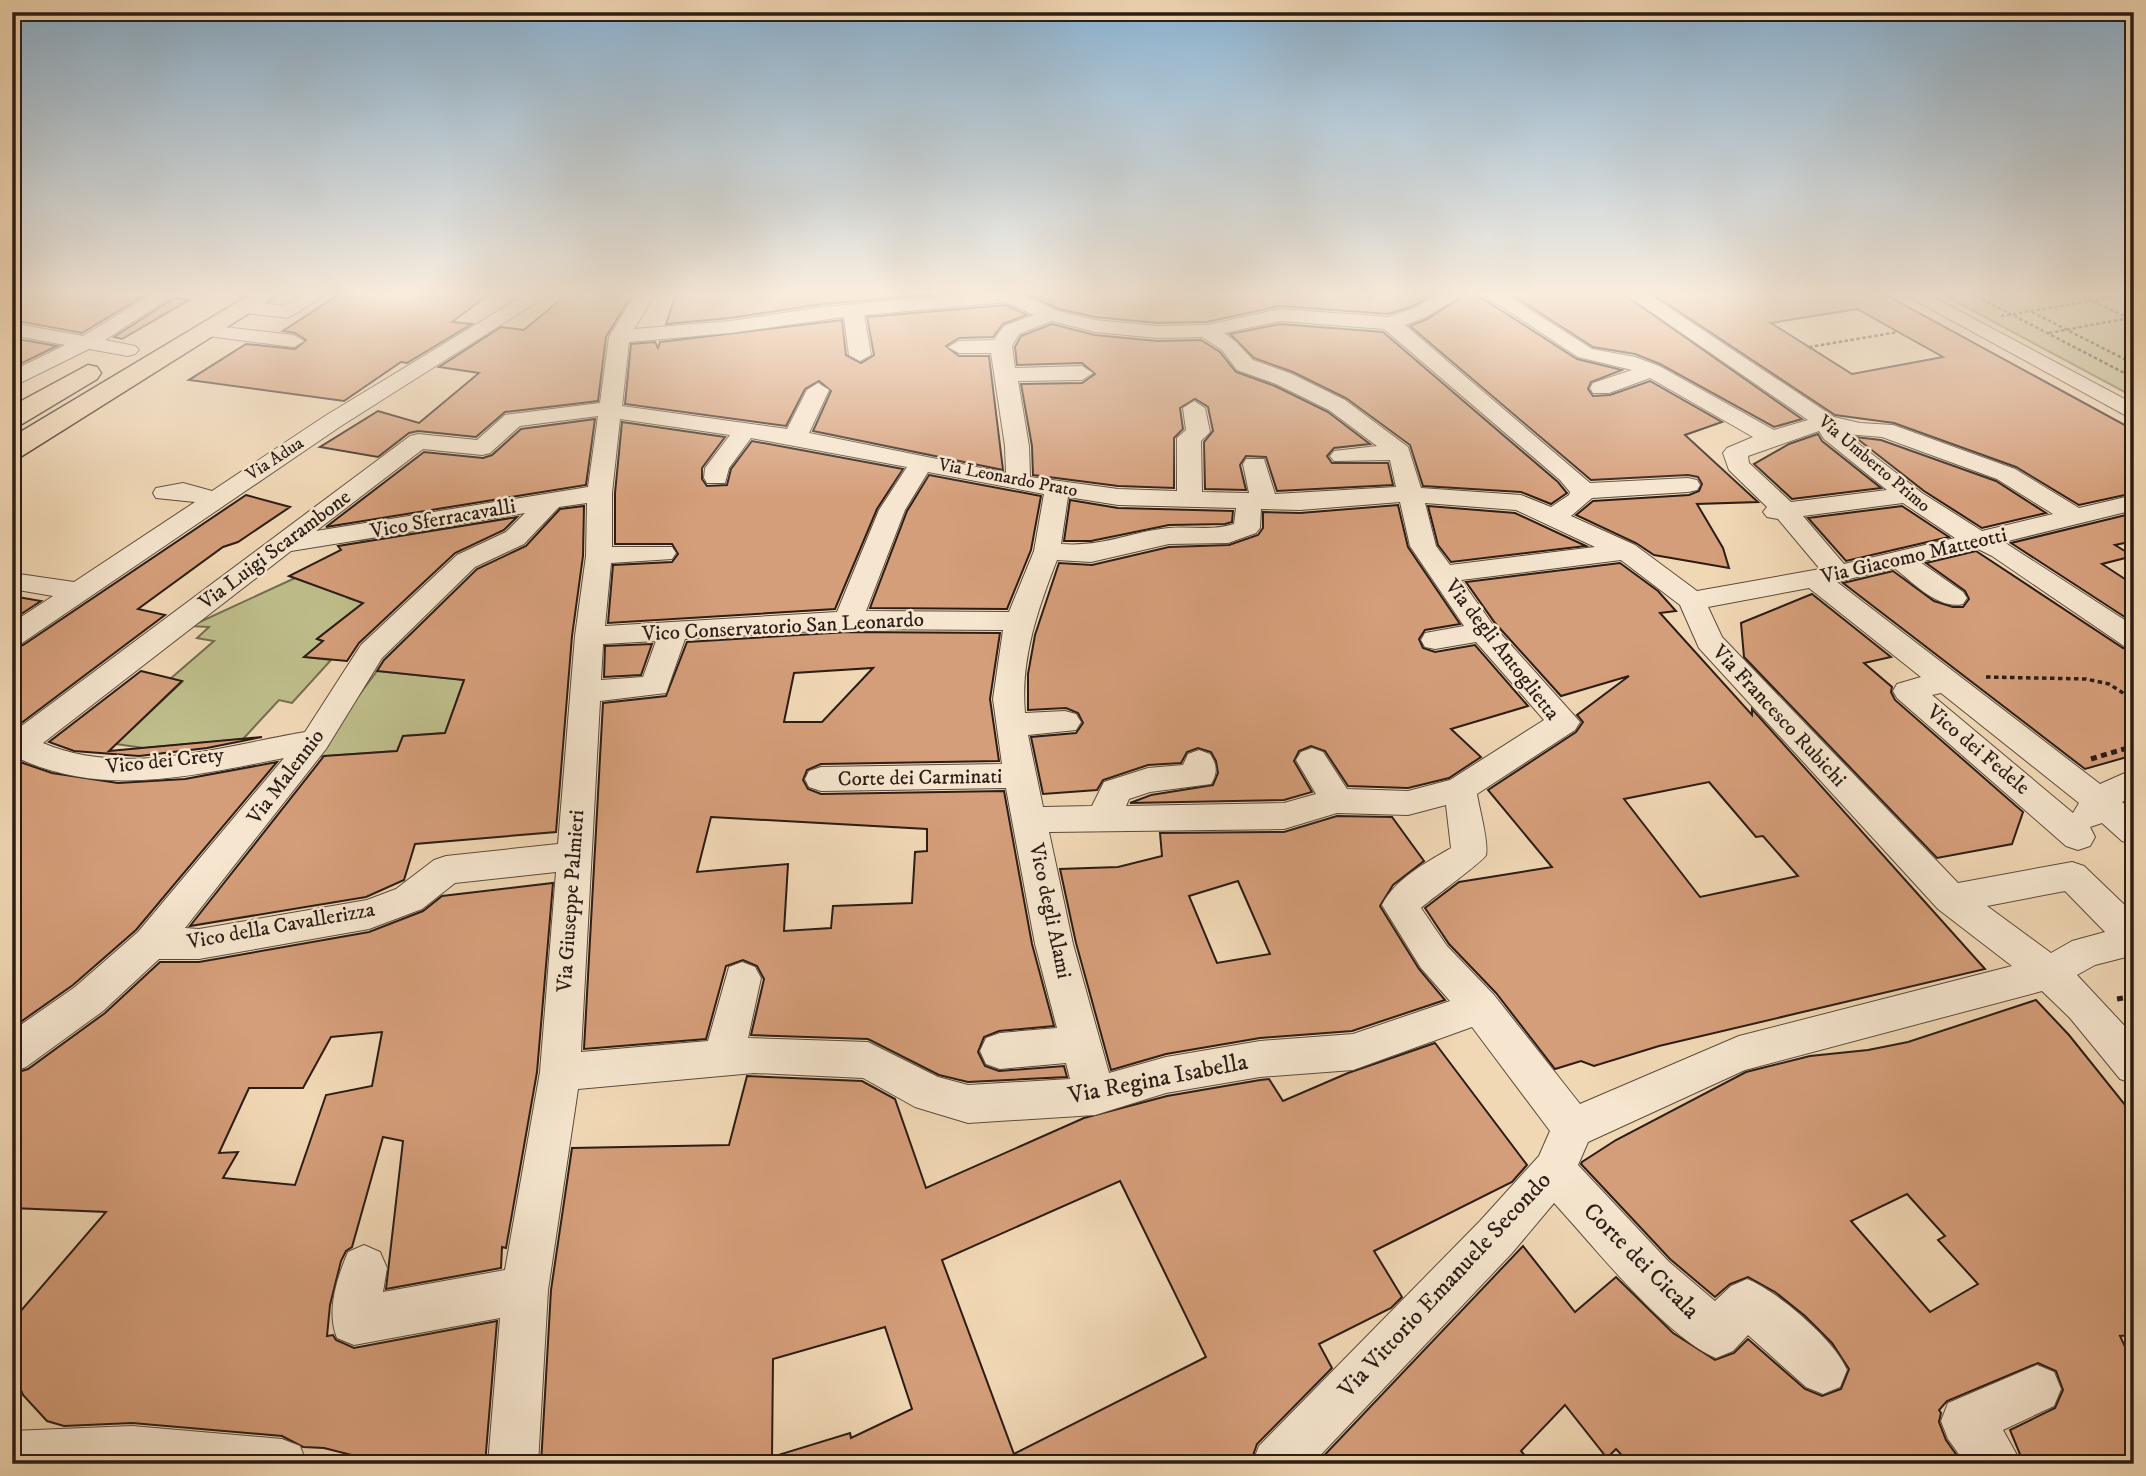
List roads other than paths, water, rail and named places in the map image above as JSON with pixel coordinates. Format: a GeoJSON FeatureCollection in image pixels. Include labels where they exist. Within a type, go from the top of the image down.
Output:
{"type":"FeatureCollection","features":[{"type":"Feature","properties":{"kind":"main road"},"geometry":{"type":"LineString","coordinates":[[12,418],[111,360]]}},
{"type":"Feature","properties":{"kind":"main road"},"geometry":{"type":"LineString","coordinates":[[12,450],[160,360]]}},
{"type":"Feature","properties":{"kind":"street"},"geometry":{"type":"LineString","coordinates":[[12,380],[52,360]]}},
{"type":"Feature","properties":{"kind":"street","name":"Via Adua"},"geometry":{"type":"LineString","coordinates":[[12,636],[333,421],[432,360]]}},
{"type":"Feature","properties":{"kind":"street","name":"Via Giuseppe Palmieri"},"geometry":{"type":"LineString","coordinates":[[513,1464],[524,1290],[560,1072],[589,636],[599,556],[600,493],[617,360]]}},
{"type":"Feature","properties":{"kind":"street"},"geometry":{"type":"LineString","coordinates":[[1003,360],[1017,446],[1018,483]]}},
{"type":"Feature","properties":{"kind":"street"},"geometry":{"type":"LineString","coordinates":[[1241,360],[1245,365],[1284,379],[1337,405],[1400,452]]}},
{"type":"Feature","properties":{"kind":"street"},"geometry":{"type":"LineString","coordinates":[[1433,360],[1569,475],[1583,491]]}},
{"type":"Feature","properties":{"kind":"street"},"geometry":{"type":"LineString","coordinates":[[1603,360],[1629,361],[1651,371],[1770,438],[1826,422],[1860,430],[1885,430],[1956,457],[1971,459],[2006,474],[2074,516]]}},
{"type":"Feature","properties":{"kind":"street","name":"Via Umberto Primo"},"geometry":{"type":"LineString","coordinates":[[1734,360],[1826,422],[1832,434],[1909,495],[1979,541],[2001,550],[2134,639]]}},
{"type":"Feature","properties":{"kind":"street"},"geometry":{"type":"LineString","coordinates":[[2036,360],[2134,413]]}},
{"type":"Feature","properties":{"kind":"street"},"geometry":{"type":"LineString","coordinates":[[1601,388],[1651,371]]}},
{"type":"Feature","properties":{"kind":"street"},"geometry":{"type":"LineString","coordinates":[[1006,374],[1082,373]]}},
{"type":"Feature","properties":{"kind":"street"},"geometry":{"type":"LineString","coordinates":[[795,437],[818,390]]}},
{"type":"Feature","properties":{"kind":"street"},"geometry":{"type":"LineString","coordinates":[[1190,499],[1189,438],[1198,432],[1194,408]]}},
{"type":"Feature","properties":{"kind":"street","name":"Via Luigi Scarambone"},"geometry":{"type":"LineString","coordinates":[[16,748],[166,630],[287,544],[418,441],[482,448],[513,420],[597,409],[611,411]]}},
{"type":"Feature","properties":{"kind":"street","name":"Via Leonardo Prato"},"geometry":{"type":"LineString","coordinates":[[611,411],[702,413],[745,430],[795,437],[1018,483],[1118,498],[1300,502],[1408,494]]}},
{"type":"Feature","properties":{"kind":"street"},"geometry":{"type":"LineString","coordinates":[[716,478],[717,468],[745,430]]}},
{"type":"Feature","properties":{"kind":"street","name":"Vico dei Fedele"},"geometry":{"type":"LineString","coordinates":[[1770,438],[1735,453],[1738,465],[1780,512],[1826,577],[1944,679],[2098,800],[2134,832]]}},
{"type":"Feature","properties":{"kind":"street"},"geometry":{"type":"LineString","coordinates":[[1342,456],[1400,452]]}},
{"type":"Feature","properties":{"kind":"street","name":"Via degli Antoglietta"},"geometry":{"type":"LineString","coordinates":[[1400,452],[1408,494],[1423,546],[1483,632],[1564,722],[1460,789]]}},
{"type":"Feature","properties":{"kind":"street"},"geometry":{"type":"LineString","coordinates":[[848,620],[892,510],[922,462]]}},
{"type":"Feature","properties":{"kind":"street"},"geometry":{"type":"LineString","coordinates":[[1047,551],[1091,555],[1169,536],[1219,537],[1247,528],[1256,501],[1255,464]]}},
{"type":"Feature","properties":{"kind":"street"},"geometry":{"type":"LineString","coordinates":[[1583,491],[1688,485]]}},
{"type":"Feature","properties":{"kind":"street","name":"Vico degli Alami"},"geometry":{"type":"LineString","coordinates":[[1057,489],[1047,551],[1019,621],[1008,699],[1010,725],[1054,944],[1095,1096]]}},
{"type":"Feature","properties":{"kind":"street"},"geometry":{"type":"LineString","coordinates":[[1555,516],[1579,499],[1583,491]]}},
{"type":"Feature","properties":{"kind":"street","name":"Vico Sferracavalli"},"geometry":{"type":"LineString","coordinates":[[287,544],[600,493]]}},
{"type":"Feature","properties":{"kind":"street","name":"Via Francesco Rubichi"},"geometry":{"type":"LineString","coordinates":[[1408,494],[1521,503],[1555,516],[1626,551],[1692,601],[1709,641],[1951,900],[2049,973],[2084,1006],[2134,1066]]}},
{"type":"Feature","properties":{"kind":"street"},"geometry":{"type":"LineString","coordinates":[[1780,512],[1909,495]]}},
{"type":"Feature","properties":{"kind":"street","name":"Via Malennio"},"geometry":{"type":"LineString","coordinates":[[12,1054],[89,999],[151,943],[315,741],[371,652],[466,561],[515,538],[553,499]]}},
{"type":"Feature","properties":{"kind":"street","name":"Via Giacomo Matteotti"},"geometry":{"type":"LineString","coordinates":[[1692,601],[1826,577],[2134,502]]}},
{"type":"Feature","properties":{"kind":"street"},"geometry":{"type":"LineString","coordinates":[[1443,574],[1626,551]]}},
{"type":"Feature","properties":{"kind":"street"},"geometry":{"type":"LineString","coordinates":[[599,556],[663,553]]}},
{"type":"Feature","properties":{"kind":"street"},"geometry":{"type":"LineString","coordinates":[[1897,558],[1953,598]]}},
{"type":"Feature","properties":{"kind":"street"},"geometry":{"type":"LineString","coordinates":[[12,581],[76,591]]}},
{"type":"Feature","properties":{"kind":"street","name":"Vico Conservatorio San Leonardo"},"geometry":{"type":"LineString","coordinates":[[589,636],[673,633],[848,620],[1019,621]]}},
{"type":"Feature","properties":{"kind":"street"},"geometry":{"type":"LineString","coordinates":[[1435,640],[1483,632]]}},
{"type":"Feature","properties":{"kind":"street"},"geometry":{"type":"LineString","coordinates":[[585,692],[655,687],[673,633]]}},
{"type":"Feature","properties":{"kind":"street","name":"Vico dei Fedele"},"geometry":{"type":"LineString","coordinates":[[1944,679],[1908,691],[2078,837]]}},
{"type":"Feature","properties":{"kind":"street"},"geometry":{"type":"LineString","coordinates":[[1010,725],[1065,722]]}},
{"type":"Feature","properties":{"kind":"street","name":"Vico dei Crety"},"geometry":{"type":"LineString","coordinates":[[16,748],[54,762],[86,768],[140,768],[315,741]]}},
{"type":"Feature","properties":{"kind":"street"},"geometry":{"type":"LineString","coordinates":[[1312,760],[1337,801]]}},
{"type":"Feature","properties":{"kind":"street"},"geometry":{"type":"LineString","coordinates":[[1103,819],[1116,791],[1148,780],[1200,776],[1199,762]]}},
{"type":"Feature","properties":{"kind":"street","name":"Corte dei Carminati"},"geometry":{"type":"LineString","coordinates":[[821,779],[1020,776]]}},
{"type":"Feature","properties":{"kind":"street"},"geometry":{"type":"LineString","coordinates":[[2072,876],[2078,837],[2098,800],[2134,781]]}},
{"type":"Feature","properties":{"kind":"street"},"geometry":{"type":"LineString","coordinates":[[1030,820],[1284,816],[1337,801],[1408,803],[1460,789],[1469,854],[1437,873],[1400,905],[1434,957],[1480,1007],[1573,1128],[1739,1054],[2049,973],[2085,952],[2134,938],[2072,876]]}},
{"type":"Feature","properties":{"kind":"street","name":"Vico della Cavallerizza"},"geometry":{"type":"LineString","coordinates":[[151,943],[199,944],[369,914],[409,899],[446,870],[575,856]]}},
{"type":"Feature","properties":{"kind":"street"},"geometry":{"type":"LineString","coordinates":[[1951,900],[2072,876]]}},
{"type":"Feature","properties":{"kind":"street"},"geometry":{"type":"LineString","coordinates":[[739,1056],[742,978]]}},
{"type":"Feature","properties":{"kind":"street","name":"Via Regina Isabella"},"geometry":{"type":"LineString","coordinates":[[560,1072],[739,1056],[868,1060],[930,1094],[968,1104],[1095,1096],[1179,1072],[1259,1059],[1353,1052],[1480,1007]]}},
{"type":"Feature","properties":{"kind":"street"},"geometry":{"type":"LineString","coordinates":[[1000,1051],[1083,1044]]}},
{"type":"Feature","properties":{"kind":"street","name":"Via Vittorio Emanuele Secondo"},"geometry":{"type":"LineString","coordinates":[[1277,1464],[1496,1237],[1554,1171],[1573,1128]]}},
{"type":"Feature","properties":{"kind":"street","name":"Corte dei Cicala"},"geometry":{"type":"LineString","coordinates":[[1554,1171],[1652,1277],[1716,1334],[1747,1301],[1823,1370]]}},
{"type":"Feature","properties":{"kind":"street"},"geometry":{"type":"LineString","coordinates":[[364,1268],[354,1321],[524,1290]]}},
{"type":"Feature","properties":{"kind":"street"},"geometry":{"type":"LineString","coordinates":[[1997,1464],[1966,1421],[2037,1389]]}},
{"type":"Feature","properties":{"kind":"street"},"geometry":{"type":"LineString","coordinates":[[12,1456],[132,1451],[282,1464]]}}]}
